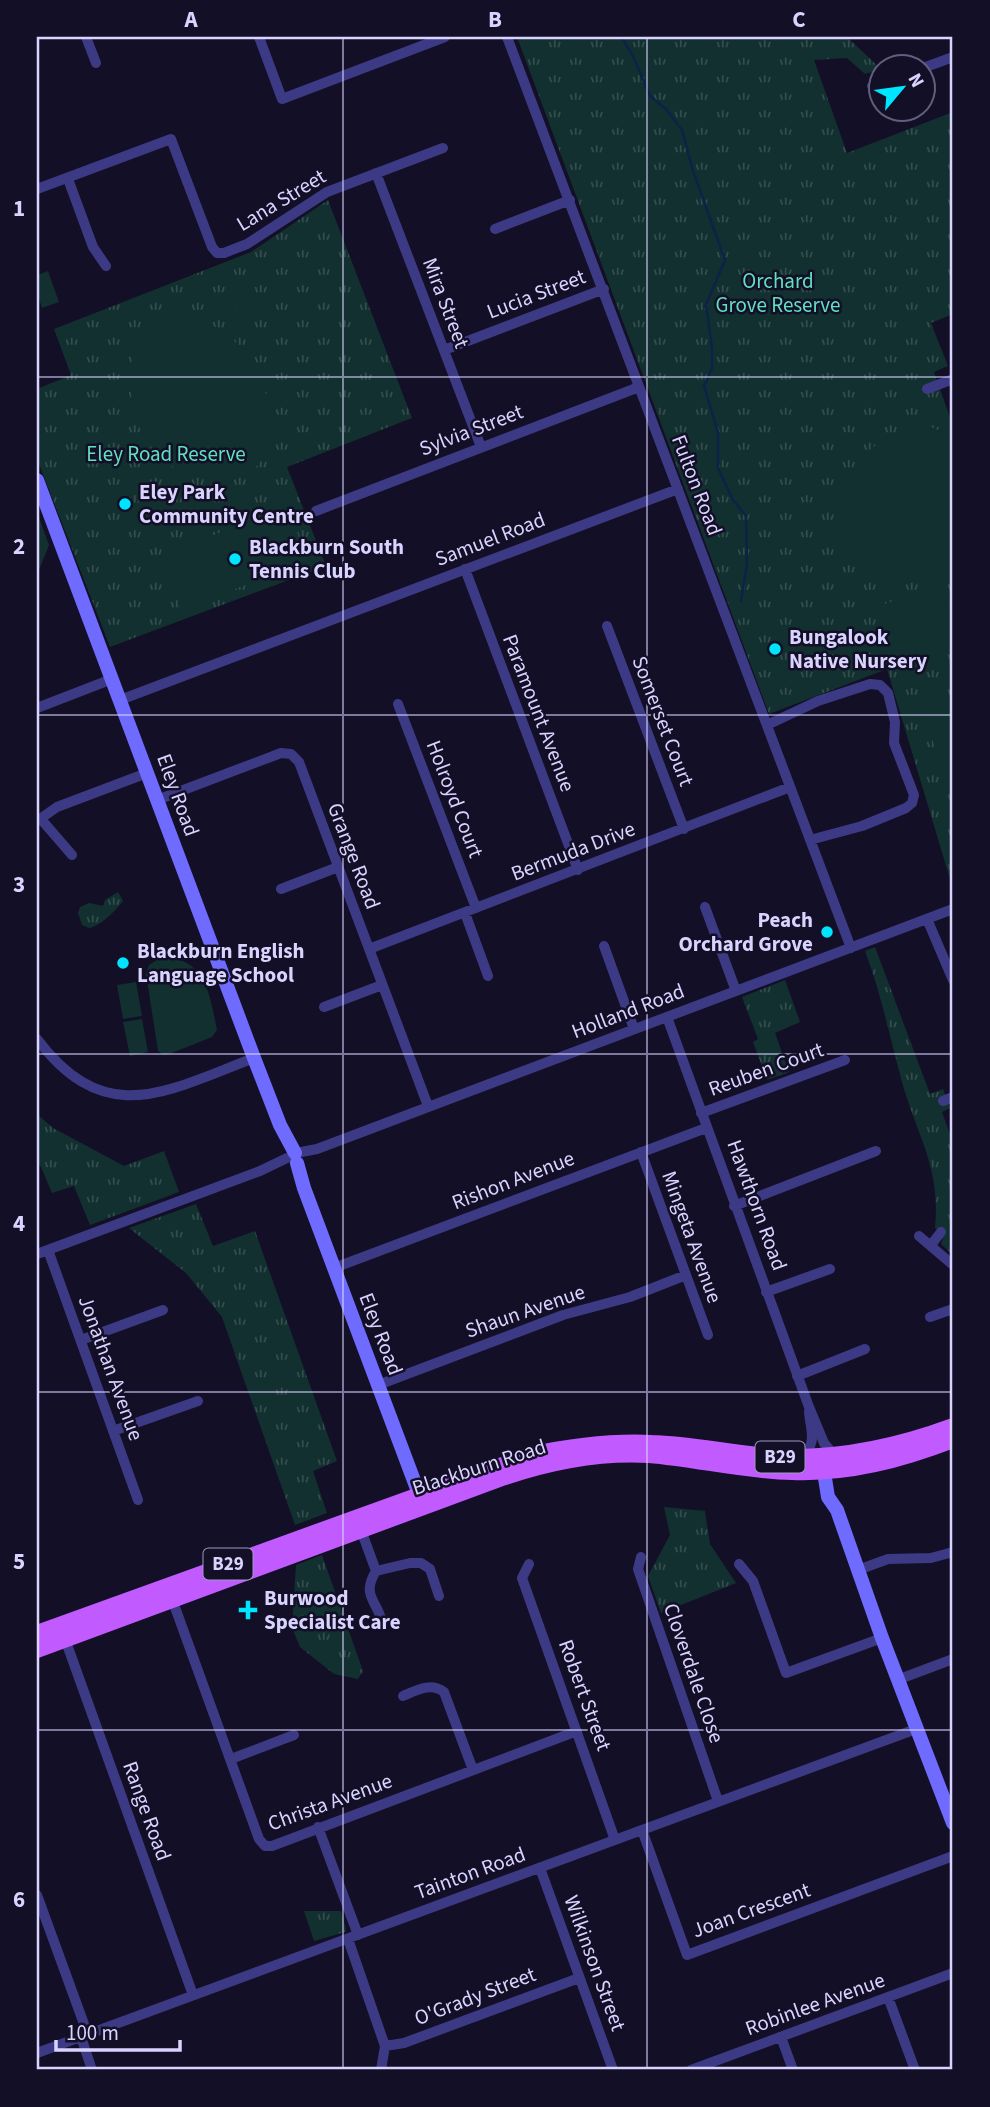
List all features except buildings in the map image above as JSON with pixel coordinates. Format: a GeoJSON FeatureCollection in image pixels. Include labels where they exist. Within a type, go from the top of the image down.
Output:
{"type":"FeatureCollection","features":[{"type":"Feature","properties":{"kind":"main road","name":"Eley Road"},"geometry":{"type":"LineString","coordinates":[[38,486],[422,1500]]}},
{"type":"Feature","properties":{"kind":"main road","name":"Blackburn Road"},"geometry":{"type":"LineString","coordinates":[[37,1650],[169,1593],[422,1500],[530,1455],[579,1445],[654,1443],[799,1457],[831,1464],[953,1426]]}},
{"type":"Feature","properties":{"kind":"main road","name":"Blackburn Road"},"geometry":{"type":"LineString","coordinates":[[37,1633],[361,1530],[422,1500],[525,1471],[589,1457],[647,1455],[778,1472],[831,1464],[896,1461],[953,1440]]}},
{"type":"Feature","properties":{"kind":"main road"},"geometry":{"type":"LineString","coordinates":[[726,1451],[766,1460],[831,1464]]}},
{"type":"Feature","properties":{"kind":"main road","name":"Hawthorn Road"},"geometry":{"type":"LineString","coordinates":[[831,1464],[837,1510],[897,1680],[952,1813]]}},
{"type":"Feature","properties":{"kind":"street"},"geometry":{"type":"LineString","coordinates":[[86,37],[96,63]]}},
{"type":"Feature","properties":{"kind":"street"},"geometry":{"type":"LineString","coordinates":[[259,37],[282,99],[445,37]]}},
{"type":"Feature","properties":{"kind":"street","name":"Fulton Road"},"geometry":{"type":"LineString","coordinates":[[507,37],[851,948]]}},
{"type":"Feature","properties":{"kind":"street","name":"Lana Street"},"geometry":{"type":"LineString","coordinates":[[68,179],[172,139],[212,247],[217,253],[224,253],[247,244],[327,192],[443,148]]}},
{"type":"Feature","properties":{"kind":"street","name":"Mira Street"},"geometry":{"type":"LineString","coordinates":[[376,173],[481,447]]}},
{"type":"Feature","properties":{"kind":"street"},"geometry":{"type":"LineString","coordinates":[[37,189],[68,179],[93,247],[106,266]]}},
{"type":"Feature","properties":{"kind":"street"},"geometry":{"type":"LineString","coordinates":[[495,229],[570,200]]}},
{"type":"Feature","properties":{"kind":"street","name":"Lucia Street"},"geometry":{"type":"LineString","coordinates":[[444,350],[604,289]]}},
{"type":"Feature","properties":{"kind":"street"},"geometry":{"type":"LineString","coordinates":[[928,389],[953,379]]}},
{"type":"Feature","properties":{"kind":"street","name":"Sylvia Street"},"geometry":{"type":"LineString","coordinates":[[316,511],[639,387]]}},
{"type":"Feature","properties":{"kind":"street","name":"Samuel Road"},"geometry":{"type":"LineString","coordinates":[[120,699],[678,489]]}},
{"type":"Feature","properties":{"kind":"street","name":"Paramount Avenue"},"geometry":{"type":"LineString","coordinates":[[465,569],[578,870]]}},
{"type":"Feature","properties":{"kind":"street","name":"Somerset Court"},"geometry":{"type":"LineString","coordinates":[[607,626],[684,829]]}},
{"type":"Feature","properties":{"kind":"street"},"geometry":{"type":"LineString","coordinates":[[37,708],[112,679]]}},
{"type":"Feature","properties":{"kind":"street"},"geometry":{"type":"LineString","coordinates":[[766,725],[818,701],[870,684],[880,685],[888,693],[895,722],[894,743],[914,795],[912,803],[862,826],[810,839]]}},
{"type":"Feature","properties":{"kind":"street","name":"Holroyd Court"},"geometry":{"type":"LineString","coordinates":[[398,704],[476,908]]}},
{"type":"Feature","properties":{"kind":"street","name":"Grange Road"},"geometry":{"type":"LineString","coordinates":[[157,800],[281,753],[291,754],[299,762],[428,1107]]}},
{"type":"Feature","properties":{"kind":"street"},"geometry":{"type":"LineString","coordinates":[[72,855],[38,819],[58,807],[147,773]]}},
{"type":"Feature","properties":{"kind":"street","name":"Bermuda Drive"},"geometry":{"type":"LineString","coordinates":[[369,949],[790,788]]}},
{"type":"Feature","properties":{"kind":"street"},"geometry":{"type":"LineString","coordinates":[[281,889],[338,867]]}},
{"type":"Feature","properties":{"kind":"street"},"geometry":{"type":"LineString","coordinates":[[705,907],[736,991]]}},
{"type":"Feature","properties":{"kind":"street","name":"Holland Road"},"geometry":{"type":"LineString","coordinates":[[37,1254],[953,909]]}},
{"type":"Feature","properties":{"kind":"street"},"geometry":{"type":"LineString","coordinates":[[465,913],[488,976]]}},
{"type":"Feature","properties":{"kind":"street"},"geometry":{"type":"LineString","coordinates":[[928,919],[953,980]]}},
{"type":"Feature","properties":{"kind":"street"},"geometry":{"type":"LineString","coordinates":[[604,946],[634,1030]]}},
{"type":"Feature","properties":{"kind":"street"},"geometry":{"type":"LineString","coordinates":[[324,1007],[382,985]]}},
{"type":"Feature","properties":{"kind":"street","name":"Hawthorn Road"},"geometry":{"type":"LineString","coordinates":[[667,1017],[734,1206],[831,1464]]}},
{"type":"Feature","properties":{"kind":"street"},"geometry":{"type":"LineString","coordinates":[[37,1039],[54,1062],[75,1078],[120,1096],[146,1096],[170,1090],[254,1058]]}},
{"type":"Feature","properties":{"kind":"street","name":"Reuben Court"},"geometry":{"type":"LineString","coordinates":[[701,1114],[845,1060]]}},
{"type":"Feature","properties":{"kind":"street"},"geometry":{"type":"LineString","coordinates":[[943,1101],[953,1097]]}},
{"type":"Feature","properties":{"kind":"street","name":"Rishon Avenue"},"geometry":{"type":"LineString","coordinates":[[334,1268],[706,1128]]}},
{"type":"Feature","properties":{"kind":"street"},"geometry":{"type":"LineString","coordinates":[[734,1206],[876,1151]]}},
{"type":"Feature","properties":{"kind":"street","name":"Mingeta Avenue"},"geometry":{"type":"LineString","coordinates":[[641,1152],[708,1335]]}},
{"type":"Feature","properties":{"kind":"street"},"geometry":{"type":"LineString","coordinates":[[931,1245],[940,1232]]}},
{"type":"Feature","properties":{"kind":"street"},"geometry":{"type":"LineString","coordinates":[[919,1237],[953,1265]]}},
{"type":"Feature","properties":{"kind":"street","name":"Jonathan Avenue"},"geometry":{"type":"LineString","coordinates":[[48,1250],[138,1500]]}},
{"type":"Feature","properties":{"kind":"street"},"geometry":{"type":"LineString","coordinates":[[766,1292],[830,1269]]}},
{"type":"Feature","properties":{"kind":"street","name":"Shaun Avenue"},"geometry":{"type":"LineString","coordinates":[[378,1385],[563,1315],[630,1297],[686,1275]]}},
{"type":"Feature","properties":{"kind":"street"},"geometry":{"type":"LineString","coordinates":[[930,1317],[953,1309]]}},
{"type":"Feature","properties":{"kind":"street"},"geometry":{"type":"LineString","coordinates":[[81,1340],[163,1310]]}},
{"type":"Feature","properties":{"kind":"street"},"geometry":{"type":"LineString","coordinates":[[797,1376],[865,1349]]}},
{"type":"Feature","properties":{"kind":"street"},"geometry":{"type":"LineString","coordinates":[[113,1431],[198,1401]]}},
{"type":"Feature","properties":{"kind":"street","name":"Hawthorn Road"},"geometry":{"type":"LineString","coordinates":[[799,1457],[809,1450],[814,1440],[808,1407]]}},
{"type":"Feature","properties":{"kind":"street"},"geometry":{"type":"LineString","coordinates":[[361,1530],[376,1571]]}},
{"type":"Feature","properties":{"kind":"street"},"geometry":{"type":"LineString","coordinates":[[858,1570],[888,1559],[931,1558],[953,1552]]}},
{"type":"Feature","properties":{"kind":"street","name":"Cloverdale Close"},"geometry":{"type":"LineString","coordinates":[[641,1557],[638,1569],[718,1801]]}},
{"type":"Feature","properties":{"kind":"street"},"geometry":{"type":"LineString","coordinates":[[383,1626],[377,1606],[369,1595],[368,1584],[376,1571],[421,1563],[430,1569],[439,1597]]}},
{"type":"Feature","properties":{"kind":"street","name":"Robert Street"},"geometry":{"type":"LineString","coordinates":[[529,1564],[522,1578],[615,1840]]}},
{"type":"Feature","properties":{"kind":"street"},"geometry":{"type":"LineString","coordinates":[[739,1564],[753,1581],[786,1673],[882,1638]]}},
{"type":"Feature","properties":{"kind":"street","name":"Christa Avenue"},"geometry":{"type":"LineString","coordinates":[[169,1593],[259,1839],[265,1846],[272,1846],[577,1731]]}},
{"type":"Feature","properties":{"kind":"street","name":"Range Road"},"geometry":{"type":"LineString","coordinates":[[65,1639],[193,1995]]}},
{"type":"Feature","properties":{"kind":"street"},"geometry":{"type":"LineString","coordinates":[[897,1680],[953,1659]]}},
{"type":"Feature","properties":{"kind":"street"},"geometry":{"type":"LineString","coordinates":[[403,1696],[427,1687],[439,1688],[444,1692],[473,1770]]}},
{"type":"Feature","properties":{"kind":"street","name":"Tainton Road"},"geometry":{"type":"LineString","coordinates":[[37,2053],[916,1728]]}},
{"type":"Feature","properties":{"kind":"street"},"geometry":{"type":"LineString","coordinates":[[231,1759],[294,1735]]}},
{"type":"Feature","properties":{"kind":"street"},"geometry":{"type":"LineString","coordinates":[[318,1827],[358,1934]]}},
{"type":"Feature","properties":{"kind":"street","name":"Joan Crescent"},"geometry":{"type":"LineString","coordinates":[[642,1830],[687,1955],[953,1856]]}},
{"type":"Feature","properties":{"kind":"street","name":"Wilkinson Street"},"geometry":{"type":"LineString","coordinates":[[540,1868],[613,2070]]}},
{"type":"Feature","properties":{"kind":"street"},"geometry":{"type":"LineString","coordinates":[[37,1895],[85,2036],[92,2070]]}},
{"type":"Feature","properties":{"kind":"street"},"geometry":{"type":"LineString","coordinates":[[348,1939],[385,2046],[381,2070]]}},
{"type":"Feature","properties":{"kind":"street","name":"Robinlee Avenue"},"geometry":{"type":"LineString","coordinates":[[691,2070],[953,1973]]}},
{"type":"Feature","properties":{"kind":"street","name":"O'Grady Street"},"geometry":{"type":"LineString","coordinates":[[385,2046],[404,2043],[579,1978]]}},
{"type":"Feature","properties":{"kind":"street"},"geometry":{"type":"LineString","coordinates":[[888,1997],[915,2070]]}},
{"type":"Feature","properties":{"kind":"street"},"geometry":{"type":"LineString","coordinates":[[781,2037],[793,2070]]}},
{"type":"Feature","properties":{"kind":"green space","name":"Orchard Grove Reserve"},"geometry":{"type":"Polygon","coordinates":[[[517,37],[847,37],[867,56],[867,73],[847,58],[814,60],[847,153],[927,122],[937,122],[937,118],[953,112],[953,314],[931,323],[948,366],[934,372],[953,426],[953,889],[887,669],[769,714],[517,37]]]}},
{"type":"Feature","properties":{"kind":"green space","name":"Eley Road Reserve"},"geometry":{"type":"Polygon","coordinates":[[[328,200],[412,418],[287,467],[326,566],[110,647],[37,459],[37,389],[71,375],[54,329],[251,252],[328,200]]]}},
{"type":"Feature","properties":{"kind":"green space"},"geometry":{"type":"Polygon","coordinates":[[[48,271],[59,302],[42,308],[37,293],[37,275],[48,271]]]}},
{"type":"Feature","properties":{"kind":"green space"},"geometry":{"type":"Polygon","coordinates":[[[234,295],[273,306],[269,318],[230,308],[234,295]]]}},
{"type":"Feature","properties":{"kind":"green space"},"geometry":{"type":"Polygon","coordinates":[[[175,318],[204,323],[229,336],[241,348],[262,383],[272,422],[270,441],[264,458],[251,471],[239,477],[213,480],[182,472],[154,451],[137,421],[130,387],[135,345],[139,336],[149,327],[175,318]]]}},
{"type":"Feature","properties":{"kind":"green space"},"geometry":{"type":"Polygon","coordinates":[[[923,426],[934,428],[953,438],[953,571],[921,581],[901,583],[883,577],[855,554],[841,525],[842,493],[848,477],[869,450],[895,435],[923,426]]]}},
{"type":"Feature","properties":{"kind":"green space","name":"Blackburn South Tennis Club"},"geometry":{"type":"Polygon","coordinates":[[[288,507],[308,562],[181,609],[161,555],[288,507]]]}},
{"type":"Feature","properties":{"kind":"green space"},"geometry":{"type":"Polygon","coordinates":[[[37,512],[49,545],[37,575],[37,512]]]}},
{"type":"Feature","properties":{"kind":"green space"},"geometry":{"type":"Polygon","coordinates":[[[939,585],[953,624],[953,648],[898,670],[876,607],[939,585]]]}},
{"type":"Feature","properties":{"kind":"green space"},"geometry":{"type":"Polygon","coordinates":[[[953,694],[953,795],[923,715],[926,705],[953,694]]]}},
{"type":"Feature","properties":{"kind":"green space"},"geometry":{"type":"Polygon","coordinates":[[[118,892],[123,901],[107,918],[94,927],[82,925],[78,913],[80,907],[89,903],[103,906],[105,900],[118,892]]]}},
{"type":"Feature","properties":{"kind":"green space"},"geometry":{"type":"Polygon","coordinates":[[[875,947],[930,1094],[943,1089],[950,1108],[942,1112],[953,1143],[953,1255],[941,1244],[944,1235],[935,1228],[936,1206],[931,1169],[902,1082],[881,999],[865,951],[875,947]]]}},
{"type":"Feature","properties":{"kind":"green space"},"geometry":{"type":"Polygon","coordinates":[[[160,958],[187,963],[196,970],[208,991],[217,1030],[212,1037],[167,1055],[158,1051],[146,974],[149,965],[160,958]]]}},
{"type":"Feature","properties":{"kind":"green space"},"geometry":{"type":"Polygon","coordinates":[[[785,980],[800,1022],[775,1033],[789,1072],[767,1080],[753,1042],[758,1039],[742,997],[785,980]]]}},
{"type":"Feature","properties":{"kind":"green space"},"geometry":{"type":"Polygon","coordinates":[[[136,982],[142,1016],[123,1019],[117,985],[136,982]]]}},
{"type":"Feature","properties":{"kind":"green space"},"geometry":{"type":"Polygon","coordinates":[[[142,1019],[148,1052],[130,1056],[123,1022],[142,1019]]]}},
{"type":"Feature","properties":{"kind":"green space"},"geometry":{"type":"Polygon","coordinates":[[[37,1114],[53,1128],[124,1166],[164,1151],[179,1192],[90,1225],[74,1186],[52,1193],[37,1163],[37,1114]]]}},
{"type":"Feature","properties":{"kind":"green space"},"geometry":{"type":"Polygon","coordinates":[[[196,1204],[213,1246],[255,1231],[337,1461],[313,1471],[327,1513],[295,1525],[222,1317],[186,1273],[129,1228],[196,1204]]]}},
{"type":"Feature","properties":{"kind":"green space"},"geometry":{"type":"Polygon","coordinates":[[[664,1507],[705,1511],[710,1544],[736,1583],[661,1613],[648,1576],[670,1535],[664,1507]]]}},
{"type":"Feature","properties":{"kind":"green space"},"geometry":{"type":"Polygon","coordinates":[[[322,1555],[363,1671],[358,1679],[334,1674],[300,1647],[292,1628],[296,1565],[322,1555]]]}},
{"type":"Feature","properties":{"kind":"green space"},"geometry":{"type":"Polygon","coordinates":[[[304,1911],[341,1911],[345,1932],[314,1941],[304,1911]]]}},
{"type":"Feature","properties":{"kind":"waterway"},"geometry":{"type":"LineString","coordinates":[[617,37],[622,38],[633,56],[650,96],[666,109],[682,130],[693,171],[725,260],[706,305],[712,368],[704,386],[718,432],[718,468],[733,500],[746,516],[747,564],[741,601]]}},
{"type":"Feature","properties":{"kind":"place","name":"Eley Park Community Centre"},"geometry":{"type":"Point","coordinates":[125,504]}},
{"type":"Feature","properties":{"kind":"place","name":"Blackburn South Tennis Club"},"geometry":{"type":"Point","coordinates":[235,559]}},
{"type":"Feature","properties":{"kind":"place","name":"Bungalook Native Nursery"},"geometry":{"type":"Point","coordinates":[775,649]}},
{"type":"Feature","properties":{"kind":"place","name":"Peach Orchard Grove"},"geometry":{"type":"Point","coordinates":[827,932]}},
{"type":"Feature","properties":{"kind":"place","name":"Blackburn English Language School"},"geometry":{"type":"Point","coordinates":[123,963]}},
{"type":"Feature","properties":{"kind":"place","name":"Burwood Specialist Care"},"geometry":{"type":"Point","coordinates":[248,1610]}}]}
